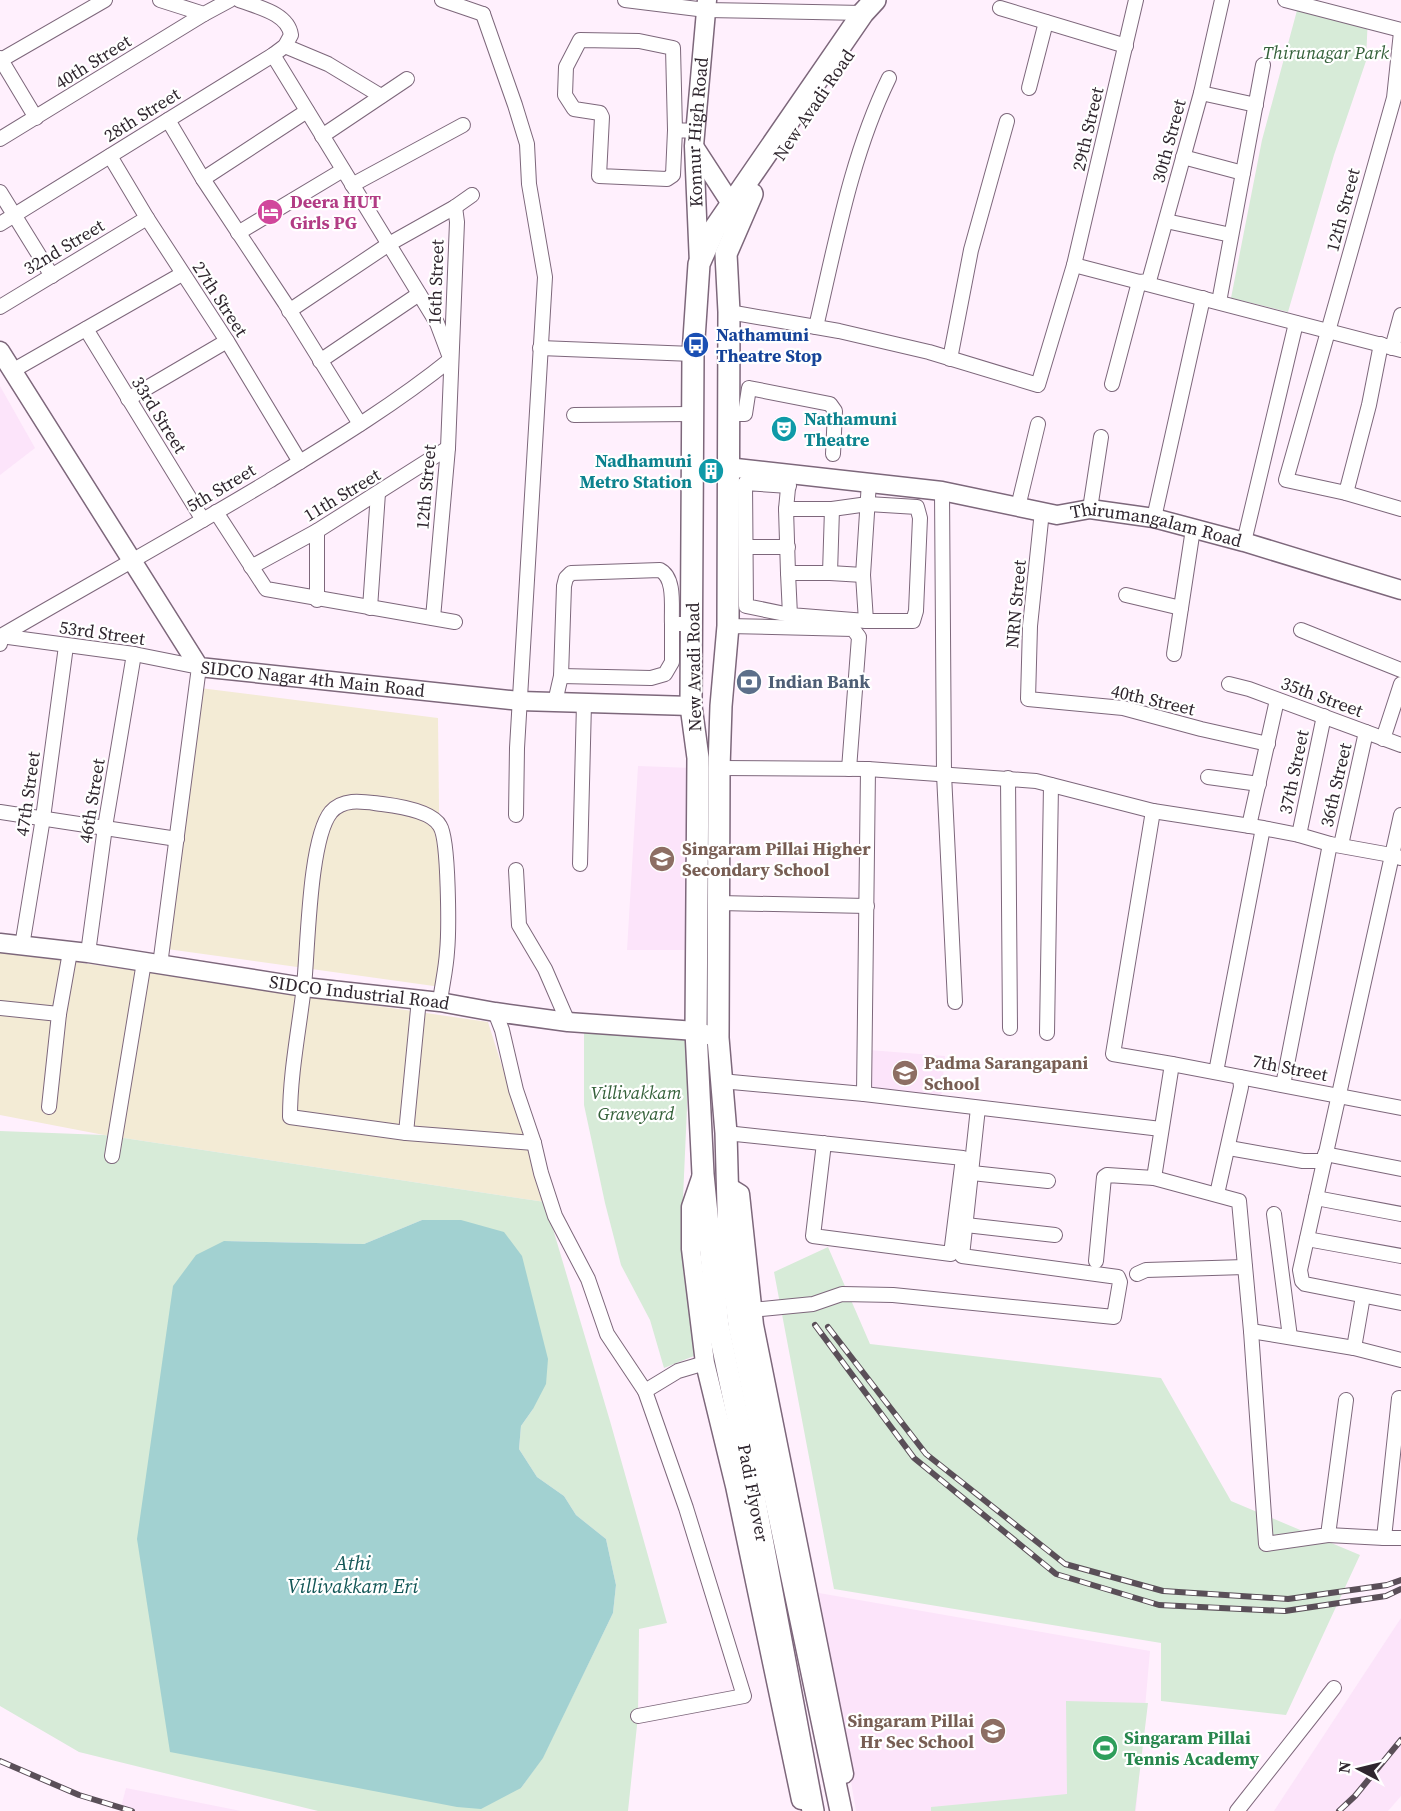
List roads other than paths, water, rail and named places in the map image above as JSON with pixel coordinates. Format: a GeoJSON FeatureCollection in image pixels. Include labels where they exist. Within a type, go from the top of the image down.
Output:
{"type":"FeatureCollection","features":[{"type":"Feature","properties":{"kind":"main road","name":"New Avadi Road"},"geometry":{"type":"LineString","coordinates":[[703,1174],[696,1031],[698,759],[682,624],[693,414],[693,354],[702,256],[715,228],[749,198],[778,160],[873,17],[890,0]]}},
{"type":"Feature","properties":{"kind":"main road","name":"New Avadi Road"},"geometry":{"type":"LineString","coordinates":[[727,1186],[726,1133],[718,1038],[719,768],[721,706],[728,626],[729,312],[726,256],[737,208],[748,177],[869,6]]}},
{"type":"Feature","properties":{"kind":"main road"},"geometry":{"type":"LineString","coordinates":[[702,256],[726,256]]}},
{"type":"Feature","properties":{"kind":"main road","name":"Padi Flyover"},"geometry":{"type":"LineString","coordinates":[[703,1174],[718,1325],[751,1480],[813,1811]]}},
{"type":"Feature","properties":{"kind":"main road","name":"Padi Flyover"},"geometry":{"type":"LineString","coordinates":[[727,1186],[729,1244],[739,1324],[841,1811]]}},
{"type":"Feature","properties":{"kind":"street"},"geometry":{"type":"LineString","coordinates":[[36,118],[1,59],[105,0]]}},
{"type":"Feature","properties":{"kind":"street"},"geometry":{"type":"LineString","coordinates":[[160,0],[204,14]]}},
{"type":"Feature","properties":{"kind":"street","name":"40th Street"},"geometry":{"type":"LineString","coordinates":[[0,139],[230,0]]}},
{"type":"Feature","properties":{"kind":"street"},"geometry":{"type":"LineString","coordinates":[[239,0],[283,19],[290,28],[291,34],[285,46],[328,64],[381,96]]}},
{"type":"Feature","properties":{"kind":"street"},"geometry":{"type":"LineString","coordinates":[[442,0],[483,14]]}},
{"type":"Feature","properties":{"kind":"street"},"geometry":{"type":"LineString","coordinates":[[489,0],[483,14],[527,144],[531,195],[545,277],[520,701],[516,815]]}},
{"type":"Feature","properties":{"kind":"street"},"geometry":{"type":"LineString","coordinates":[[625,0],[707,5],[869,6]]}},
{"type":"Feature","properties":{"kind":"street","name":"29th Street"},"geometry":{"type":"LineString","coordinates":[[950,359],[1038,385],[1074,266],[1136,0]]}},
{"type":"Feature","properties":{"kind":"street","name":"30th Street"},"geometry":{"type":"LineString","coordinates":[[1139,282],[1149,281],[1201,93],[1222,0]]}},
{"type":"Feature","properties":{"kind":"street"},"geometry":{"type":"LineString","coordinates":[[1285,0],[1401,31]]}},
{"type":"Feature","properties":{"kind":"street","name":"Konnur High Road"},"geometry":{"type":"LineString","coordinates":[[702,256],[694,139],[707,5]]}},
{"type":"Feature","properties":{"kind":"street"},"geometry":{"type":"LineString","coordinates":[[1000,8],[1126,46]]}},
{"type":"Feature","properties":{"kind":"street"},"geometry":{"type":"LineString","coordinates":[[1029,88],[1046,22]]}},
{"type":"Feature","properties":{"kind":"street","name":"12th Street"},"geometry":{"type":"LineString","coordinates":[[1346,493],[1286,480],[1397,99],[1401,31]]}},
{"type":"Feature","properties":{"kind":"street"},"geometry":{"type":"LineString","coordinates":[[580,40],[639,41],[673,48],[675,130],[673,175],[667,179],[599,176],[602,117],[600,113],[574,109],[565,95],[566,67],[580,40]]}},
{"type":"Feature","properties":{"kind":"street","name":"28th Street"},"geometry":{"type":"LineString","coordinates":[[0,224],[285,46]]}},
{"type":"Feature","properties":{"kind":"street"},"geometry":{"type":"LineString","coordinates":[[273,55],[437,323],[451,359]]}},
{"type":"Feature","properties":{"kind":"street"},"geometry":{"type":"LineString","coordinates":[[1219,302],[1263,65]]}},
{"type":"Feature","properties":{"kind":"street"},"geometry":{"type":"LineString","coordinates":[[816,327],[850,179],[872,114],[889,78]]}},
{"type":"Feature","properties":{"kind":"street"},"geometry":{"type":"LineString","coordinates":[[322,136],[407,79]]}},
{"type":"Feature","properties":{"kind":"street"},"geometry":{"type":"LineString","coordinates":[[1201,93],[1256,105]]}},
{"type":"Feature","properties":{"kind":"street"},"geometry":{"type":"LineString","coordinates":[[203,179],[308,111]]}},
{"type":"Feature","properties":{"kind":"street"},"geometry":{"type":"LineString","coordinates":[[168,120],[203,179],[360,424]]}},
{"type":"Feature","properties":{"kind":"street"},"geometry":{"type":"LineString","coordinates":[[729,312],[816,327],[929,352],[950,359],[971,250],[1007,121]]}},
{"type":"Feature","properties":{"kind":"street"},"geometry":{"type":"LineString","coordinates":[[352,185],[463,125]]}},
{"type":"Feature","properties":{"kind":"street"},"geometry":{"type":"LineString","coordinates":[[675,130],[694,139],[737,208]]}},
{"type":"Feature","properties":{"kind":"street","name":"27th Street"},"geometry":{"type":"LineString","coordinates":[[110,156],[182,274],[227,341],[300,462]]}},
{"type":"Feature","properties":{"kind":"street"},"geometry":{"type":"LineString","coordinates":[[1183,157],[1243,173]]}},
{"type":"Feature","properties":{"kind":"street"},"geometry":{"type":"LineString","coordinates":[[238,233],[343,170]]}},
{"type":"Feature","properties":{"kind":"street"},"geometry":{"type":"LineString","coordinates":[[0,192],[52,276]]}},
{"type":"Feature","properties":{"kind":"street"},"geometry":{"type":"LineString","coordinates":[[289,311],[388,244],[472,195]]}},
{"type":"Feature","properties":{"kind":"street","name":"16th Street"},"geometry":{"type":"LineString","coordinates":[[451,359],[457,222],[455,207]]}},
{"type":"Feature","properties":{"kind":"street","name":"32nd Street"},"geometry":{"type":"LineString","coordinates":[[0,307],[147,218]]}},
{"type":"Feature","properties":{"kind":"street"},"geometry":{"type":"LineString","coordinates":[[1166,221],[1232,235]]}},
{"type":"Feature","properties":{"kind":"street"},"geometry":{"type":"LineString","coordinates":[[1074,266],[1391,347]]}},
{"type":"Feature","properties":{"kind":"street"},"geometry":{"type":"LineString","coordinates":[[12,371],[182,274]]}},
{"type":"Feature","properties":{"kind":"street"},"geometry":{"type":"LineString","coordinates":[[1112,384],[1139,282]]}},
{"type":"Feature","properties":{"kind":"street"},"geometry":{"type":"LineString","coordinates":[[320,361],[419,294]]}},
{"type":"Feature","properties":{"kind":"street"},"geometry":{"type":"LineString","coordinates":[[1154,518],[1203,298]]}},
{"type":"Feature","properties":{"kind":"street"},"geometry":{"type":"LineString","coordinates":[[1401,315],[1369,405],[1346,493],[1401,509]]}},
{"type":"Feature","properties":{"kind":"street"},"geometry":{"type":"LineString","coordinates":[[1244,542],[1296,323]]}},
{"type":"Feature","properties":{"kind":"street","name":"33rd Street"},"geometry":{"type":"LineString","coordinates":[[86,329],[203,520]]}},
{"type":"Feature","properties":{"kind":"street"},"geometry":{"type":"LineString","coordinates":[[128,399],[227,341]]}},
{"type":"Feature","properties":{"kind":"street"},"geometry":{"type":"LineString","coordinates":[[540,348],[693,354]]}},
{"type":"Feature","properties":{"kind":"street","name":"SIDCO Nagar 4th Main Road"},"geometry":{"type":"LineString","coordinates":[[0,351],[199,667],[520,701],[691,706]]}},
{"type":"Feature","properties":{"kind":"street","name":"12th Street"},"geometry":{"type":"LineString","coordinates":[[433,618],[448,448],[451,359]]}},
{"type":"Feature","properties":{"kind":"street","name":"5th Street"},"geometry":{"type":"LineString","coordinates":[[0,639],[300,462],[424,381],[451,359]]}},
{"type":"Feature","properties":{"kind":"street"},"geometry":{"type":"LineString","coordinates":[[729,414],[745,414],[748,388],[830,404],[835,411],[833,454]]}},
{"type":"Feature","properties":{"kind":"street"},"geometry":{"type":"LineString","coordinates":[[574,415],[693,414]]}},
{"type":"Feature","properties":{"kind":"street"},"geometry":{"type":"LineString","coordinates":[[1018,507],[1038,424]]}},
{"type":"Feature","properties":{"kind":"street"},"geometry":{"type":"LineString","coordinates":[[1090,510],[1101,437]]}},
{"type":"Feature","properties":{"kind":"street","name":"11th Street"},"geometry":{"type":"LineString","coordinates":[[251,567],[317,531],[448,448]]}},
{"type":"Feature","properties":{"kind":"street","name":"Thirumangalam Road"},"geometry":{"type":"LineString","coordinates":[[727,466],[789,479],[869,482],[942,491],[1057,515],[1090,510],[1154,518],[1244,542],[1401,590]]}},
{"type":"Feature","properties":{"kind":"street"},"geometry":{"type":"LineString","coordinates":[[786,509],[832,509],[868,504],[917,507],[920,518],[916,611],[913,621],[866,621],[790,615],[746,606],[745,483],[789,479],[786,509],[790,615]]}},
{"type":"Feature","properties":{"kind":"street"},"geometry":{"type":"LineString","coordinates":[[866,621],[863,575],[869,482]]}},
{"type":"Feature","properties":{"kind":"street"},"geometry":{"type":"LineString","coordinates":[[942,491],[944,774],[955,1002]]}},
{"type":"Feature","properties":{"kind":"street"},"geometry":{"type":"LineString","coordinates":[[370,608],[378,494]]}},
{"type":"Feature","properties":{"kind":"street"},"geometry":{"type":"LineString","coordinates":[[830,573],[832,509]]}},
{"type":"Feature","properties":{"kind":"street","name":"NRN Street"},"geometry":{"type":"LineString","coordinates":[[1028,699],[1030,627],[1042,511]]}},
{"type":"Feature","properties":{"kind":"street"},"geometry":{"type":"LineString","coordinates":[[216,512],[266,589],[317,600],[455,622]]}},
{"type":"Feature","properties":{"kind":"street"},"geometry":{"type":"LineString","coordinates":[[1174,654],[1193,529]]}},
{"type":"Feature","properties":{"kind":"street"},"geometry":{"type":"LineString","coordinates":[[317,531],[317,600]]}},
{"type":"Feature","properties":{"kind":"street"},"geometry":{"type":"LineString","coordinates":[[746,547],[788,547]]}},
{"type":"Feature","properties":{"kind":"street"},"geometry":{"type":"LineString","coordinates":[[555,702],[561,676],[566,578],[572,573],[660,570],[666,573],[682,624],[672,662],[665,674],[651,678],[561,676]]}},
{"type":"Feature","properties":{"kind":"street"},"geometry":{"type":"LineString","coordinates":[[788,573],[863,575]]}},
{"type":"Feature","properties":{"kind":"street"},"geometry":{"type":"LineString","coordinates":[[1126,596],[1181,608]]}},
{"type":"Feature","properties":{"kind":"street"},"geometry":{"type":"LineString","coordinates":[[728,626],[853,629],[860,637],[849,769]]}},
{"type":"Feature","properties":{"kind":"street"},"geometry":{"type":"LineString","coordinates":[[1301,630],[1401,670]]}},
{"type":"Feature","properties":{"kind":"street","name":"53rd Street"},"geometry":{"type":"LineString","coordinates":[[0,639],[134,654],[199,667]]}},
{"type":"Feature","properties":{"kind":"street","name":"47th Street"},"geometry":{"type":"LineString","coordinates":[[22,946],[43,818],[66,646]]}},
{"type":"Feature","properties":{"kind":"street","name":"46th Street"},"geometry":{"type":"LineString","coordinates":[[49,1107],[59,1014],[79,952],[105,827],[134,654]]}},
{"type":"Feature","properties":{"kind":"street"},"geometry":{"type":"LineString","coordinates":[[112,1156],[177,839],[199,667]]}},
{"type":"Feature","properties":{"kind":"street","name":"35th Street"},"geometry":{"type":"LineString","coordinates":[[1229,684],[1278,699],[1401,745]]}},
{"type":"Feature","properties":{"kind":"street"},"geometry":{"type":"LineString","coordinates":[[1383,739],[1401,684]]}},
{"type":"Feature","properties":{"kind":"street","name":"40th Street"},"geometry":{"type":"LineString","coordinates":[[1028,699],[1123,708],[1268,744]]}},
{"type":"Feature","properties":{"kind":"street"},"geometry":{"type":"LineString","coordinates":[[1216,1072],[1256,827],[1259,784],[1278,699]]}},
{"type":"Feature","properties":{"kind":"street"},"geometry":{"type":"LineString","coordinates":[[580,864],[584,703]]}},
{"type":"Feature","properties":{"kind":"street","name":"37th Street"},"geometry":{"type":"LineString","coordinates":[[1299,835],[1324,716]]}},
{"type":"Feature","properties":{"kind":"street","name":"36th Street"},"geometry":{"type":"LineString","coordinates":[[1282,1085],[1336,844],[1366,732]]}},
{"type":"Feature","properties":{"kind":"street"},"geometry":{"type":"LineString","coordinates":[[719,768],[868,769],[1008,778],[1051,784],[1153,811],[1299,835],[1396,857]]}},
{"type":"Feature","properties":{"kind":"street"},"geometry":{"type":"LineString","coordinates":[[864,1094],[868,769]]}},
{"type":"Feature","properties":{"kind":"street"},"geometry":{"type":"LineString","coordinates":[[1208,777],[1259,784]]}},
{"type":"Feature","properties":{"kind":"street"},"geometry":{"type":"LineString","coordinates":[[1008,778],[1010,1028]]}},
{"type":"Feature","properties":{"kind":"street"},"geometry":{"type":"LineString","coordinates":[[1047,1034],[1051,784]]}},
{"type":"Feature","properties":{"kind":"street"},"geometry":{"type":"LineString","coordinates":[[440,1002],[447,952],[445,846],[440,826],[430,816],[396,806],[351,801],[331,811],[320,836],[312,889],[304,987],[290,1093],[290,1117],[406,1133],[534,1143]]}},
{"type":"Feature","properties":{"kind":"street","name":"7th Street"},"geometry":{"type":"LineString","coordinates":[[1153,811],[1113,1054],[1401,1108]]}},
{"type":"Feature","properties":{"kind":"street"},"geometry":{"type":"LineString","coordinates":[[0,812],[177,839]]}},
{"type":"Feature","properties":{"kind":"street"},"geometry":{"type":"LineString","coordinates":[[1401,815],[1396,857],[1338,1096],[1300,1270],[1302,1281],[1305,1284],[1401,1304]]}},
{"type":"Feature","properties":{"kind":"street"},"geometry":{"type":"LineString","coordinates":[[516,870],[519,925],[545,969],[568,1022]]}},
{"type":"Feature","properties":{"kind":"street"},"geometry":{"type":"LineString","coordinates":[[719,903],[867,906]]}},
{"type":"Feature","properties":{"kind":"street","name":"SIDCO Industrial Road"},"geometry":{"type":"LineString","coordinates":[[0,942],[304,987],[419,999],[568,1022],[696,1031],[718,1038]]}},
{"type":"Feature","properties":{"kind":"street"},"geometry":{"type":"LineString","coordinates":[[406,1133],[419,999]]}},
{"type":"Feature","properties":{"kind":"street"},"geometry":{"type":"LineString","coordinates":[[0,1008],[59,1014]]}},
{"type":"Feature","properties":{"kind":"street"},"geometry":{"type":"LineString","coordinates":[[495,1012],[502,1030],[516,1090],[534,1143],[540,1173],[555,1216],[588,1279],[607,1334],[645,1391],[686,1508],[744,1696],[638,1716]]}},
{"type":"Feature","properties":{"kind":"street"},"geometry":{"type":"LineString","coordinates":[[1154,1178],[1172,1064]]}},
{"type":"Feature","properties":{"kind":"street"},"geometry":{"type":"LineString","coordinates":[[1217,1194],[1241,1087],[1240,1077]]}},
{"type":"Feature","properties":{"kind":"street"},"geometry":{"type":"LineString","coordinates":[[721,1081],[864,1094],[1161,1129]]}},
{"type":"Feature","properties":{"kind":"street"},"geometry":{"type":"LineString","coordinates":[[752,1310],[813,1304],[842,1294],[856,1293],[1115,1316],[1120,1282],[1118,1277],[962,1256],[978,1108]]}},
{"type":"Feature","properties":{"kind":"street"},"geometry":{"type":"LineString","coordinates":[[726,1133],[824,1143],[963,1158],[951,1254],[813,1236],[824,1143]]}},
{"type":"Feature","properties":{"kind":"street"},"geometry":{"type":"LineString","coordinates":[[1229,1148],[1303,1161],[1325,1158],[1401,1169]]}},
{"type":"Feature","properties":{"kind":"street"},"geometry":{"type":"LineString","coordinates":[[972,1173],[1048,1181]]}},
{"type":"Feature","properties":{"kind":"street"},"geometry":{"type":"LineString","coordinates":[[703,1174],[691,1207],[691,1250],[705,1363],[735,1486],[803,1811]]}},
{"type":"Feature","properties":{"kind":"street"},"geometry":{"type":"LineString","coordinates":[[1096,1261],[1105,1176],[1154,1178],[1239,1201],[1266,1544],[1328,1534],[1401,1538]]}},
{"type":"Feature","properties":{"kind":"street"},"geometry":{"type":"LineString","coordinates":[[727,1186],[740,1194],[752,1310],[851,1811]]}},
{"type":"Feature","properties":{"kind":"street"},"geometry":{"type":"LineString","coordinates":[[1316,1198],[1401,1214]]}},
{"type":"Feature","properties":{"kind":"street"},"geometry":{"type":"LineString","coordinates":[[1274,1214],[1290,1337]]}},
{"type":"Feature","properties":{"kind":"street"},"geometry":{"type":"LineString","coordinates":[[966,1225],[1055,1235]]}},
{"type":"Feature","properties":{"kind":"street"},"geometry":{"type":"LineString","coordinates":[[1307,1239],[1401,1256]]}},
{"type":"Feature","properties":{"kind":"street"},"geometry":{"type":"LineString","coordinates":[[1137,1274],[1146,1270],[1245,1267]]}},
{"type":"Feature","properties":{"kind":"street"},"geometry":{"type":"LineString","coordinates":[[1354,1348],[1363,1296]]}},
{"type":"Feature","properties":{"kind":"street"},"geometry":{"type":"LineString","coordinates":[[1251,1331],[1354,1348],[1401,1360]]}},
{"type":"Feature","properties":{"kind":"street"},"geometry":{"type":"LineString","coordinates":[[645,1391],[678,1371],[705,1363]]}},
{"type":"Feature","properties":{"kind":"street"},"geometry":{"type":"LineString","coordinates":[[1384,1538],[1396,1472],[1399,1398]]}},
{"type":"Feature","properties":{"kind":"street"},"geometry":{"type":"LineString","coordinates":[[1328,1534],[1346,1400]]}},
{"type":"Feature","properties":{"kind":"street"},"geometry":{"type":"LineString","coordinates":[[1238,1811],[1334,1688]]}},
{"type":"Feature","properties":{"kind":"water","name":"Athi Villivakkam Eri"},"geometry":{"type":"Polygon","coordinates":[[[422,1220],[461,1220],[504,1232],[522,1256],[548,1359],[546,1384],[521,1426],[519,1449],[537,1477],[564,1496],[576,1515],[606,1539],[616,1585],[613,1613],[543,1758],[521,1788],[481,1809],[457,1807],[170,1752],[137,1539],[173,1286],[196,1255],[224,1241],[364,1244],[422,1220]]]}},
{"type":"Feature","properties":{"kind":"railway"},"geometry":{"type":"LineString","coordinates":[[815,1325],[914,1458],[1056,1574],[1159,1605],[1285,1611],[1386,1596],[1401,1589]]}},
{"type":"Feature","properties":{"kind":"railway"},"geometry":{"type":"LineString","coordinates":[[828,1327],[926,1454],[1065,1564],[1163,1591],[1288,1599],[1387,1585],[1401,1580]]}},
{"type":"Feature","properties":{"kind":"railway"},"geometry":{"type":"LineString","coordinates":[[1339,1811],[1355,1796],[1401,1740]]}},
{"type":"Feature","properties":{"kind":"railway"},"geometry":{"type":"LineString","coordinates":[[0,1761],[79,1795],[132,1811]]}},
{"type":"Feature","properties":{"kind":"place","name":"Deera HUT Girls PG"},"geometry":{"type":"Point","coordinates":[270,212]}},
{"type":"Feature","properties":{"kind":"place","name":"Nathamuni Theatre Stop"},"geometry":{"type":"Point","coordinates":[696,345]}},
{"type":"Feature","properties":{"kind":"place","name":"Nathamuni Theatre"},"geometry":{"type":"Point","coordinates":[784,429]}},
{"type":"Feature","properties":{"kind":"place","name":"Nadhamuni Metro Station"},"geometry":{"type":"Point","coordinates":[711,471]}},
{"type":"Feature","properties":{"kind":"place","name":"Indian Bank"},"geometry":{"type":"Point","coordinates":[749,682]}},
{"type":"Feature","properties":{"kind":"place","name":"Singaram Pillai Higher Secondary School"},"geometry":{"type":"Point","coordinates":[662,859]}},
{"type":"Feature","properties":{"kind":"place","name":"Padma Sarangapani School"},"geometry":{"type":"Point","coordinates":[905,1073]}},
{"type":"Feature","properties":{"kind":"place","name":"Singaram Pillai Hr Sec School"},"geometry":{"type":"Point","coordinates":[993,1731]}},
{"type":"Feature","properties":{"kind":"place","name":"Singaram Pillai Tennis Academy"},"geometry":{"type":"Point","coordinates":[1105,1748]}},
{"type":"Feature","properties":{"kind":"park label","name":"Thirunagar Park"},"geometry":{"type":"Point","coordinates":[1326,53]}},
{"type":"Feature","properties":{"kind":"park label","name":"Villivakkam Graveyard"},"geometry":{"type":"Point","coordinates":[636,1103]}}]}
